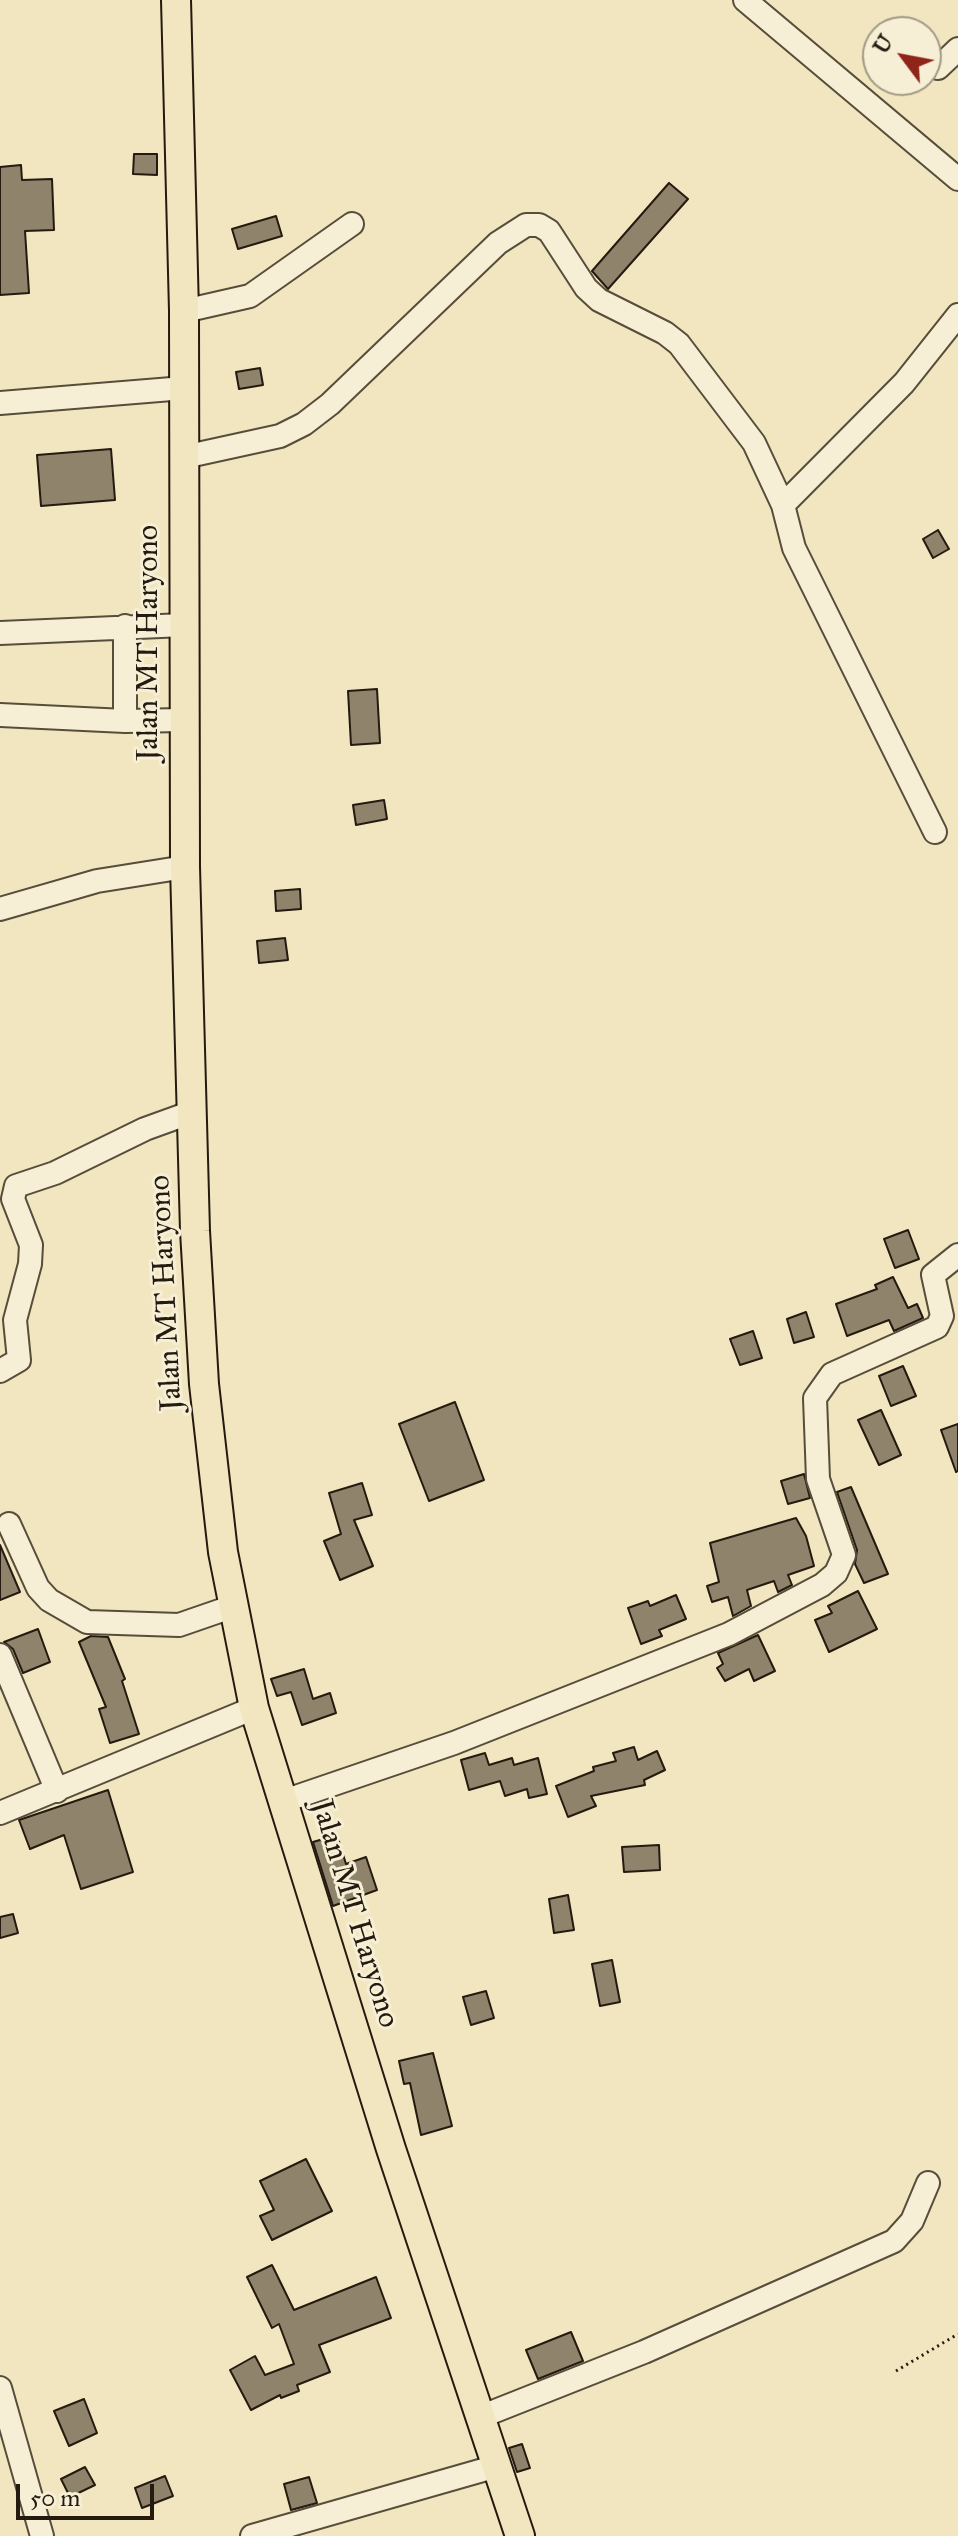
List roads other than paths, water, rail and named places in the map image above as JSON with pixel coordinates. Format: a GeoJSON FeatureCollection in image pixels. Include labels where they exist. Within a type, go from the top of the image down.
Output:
{"type":"FeatureCollection","features":[{"type":"Feature","properties":{"kind":"main road","name":"Jalan MT Haryono"},"geometry":{"type":"LineString","coordinates":[[176,0],[184,311],[185,867],[192,1112],[203,1368],[221,1539],[254,1708],[337,1978],[520,2536]]}},
{"type":"Feature","properties":{"kind":"street"},"geometry":{"type":"LineString","coordinates":[[745,0],[958,179]]}},
{"type":"Feature","properties":{"kind":"street"},"geometry":{"type":"LineString","coordinates":[[942,64],[958,49]]}},
{"type":"Feature","properties":{"kind":"street"},"geometry":{"type":"LineString","coordinates":[[184,311],[250,296],[352,224]]}},
{"type":"Feature","properties":{"kind":"street"},"geometry":{"type":"LineString","coordinates":[[184,457],[280,436],[304,424],[330,404],[498,243],[526,225],[539,225],[549,231],[586,288],[599,300],[665,333],[679,344],[754,443],[783,505],[794,548],[935,832]]}},
{"type":"Feature","properties":{"kind":"street"},"geometry":{"type":"LineString","coordinates":[[783,505],[904,383],[958,315]]}},
{"type":"Feature","properties":{"kind":"street"},"geometry":{"type":"LineString","coordinates":[[0,403],[184,388]]}},
{"type":"Feature","properties":{"kind":"street"},"geometry":{"type":"LineString","coordinates":[[0,633],[184,625]]}},
{"type":"Feature","properties":{"kind":"street"},"geometry":{"type":"LineString","coordinates":[[125,626],[125,721]]}},
{"type":"Feature","properties":{"kind":"street"},"geometry":{"type":"LineString","coordinates":[[0,715],[125,721],[184,720]]}},
{"type":"Feature","properties":{"kind":"street"},"geometry":{"type":"LineString","coordinates":[[0,909],[97,881],[185,867]]}},
{"type":"Feature","properties":{"kind":"street"},"geometry":{"type":"LineString","coordinates":[[9,1365],[31,1245],[14,1202],[15,1188],[25,1180],[55,1173],[145,1129],[192,1112]]}},
{"type":"Feature","properties":{"kind":"street"},"geometry":{"type":"LineString","coordinates":[[284,1801],[454,1743],[729,1634],[822,1585],[836,1573],[844,1555],[818,1479],[815,1398],[832,1374],[937,1327],[942,1316],[933,1275],[958,1255]]}},
{"type":"Feature","properties":{"kind":"street"},"geometry":{"type":"LineString","coordinates":[[9,1524],[38,1588],[49,1600],[87,1622],[179,1625],[234,1606]]}},
{"type":"Feature","properties":{"kind":"street"},"geometry":{"type":"LineString","coordinates":[[0,1655],[57,1791]]}},
{"type":"Feature","properties":{"kind":"street"},"geometry":{"type":"LineString","coordinates":[[0,1813],[254,1708]]}},
{"type":"Feature","properties":{"kind":"street"},"geometry":{"type":"LineString","coordinates":[[480,2417],[644,2352],[894,2241],[912,2221],[928,2183]]}},
{"type":"Feature","properties":{"kind":"street"},"geometry":{"type":"LineString","coordinates":[[0,2388],[42,2536]]}},
{"type":"Feature","properties":{"kind":"street"},"geometry":{"type":"LineString","coordinates":[[252,2536],[497,2466]]}}]}
